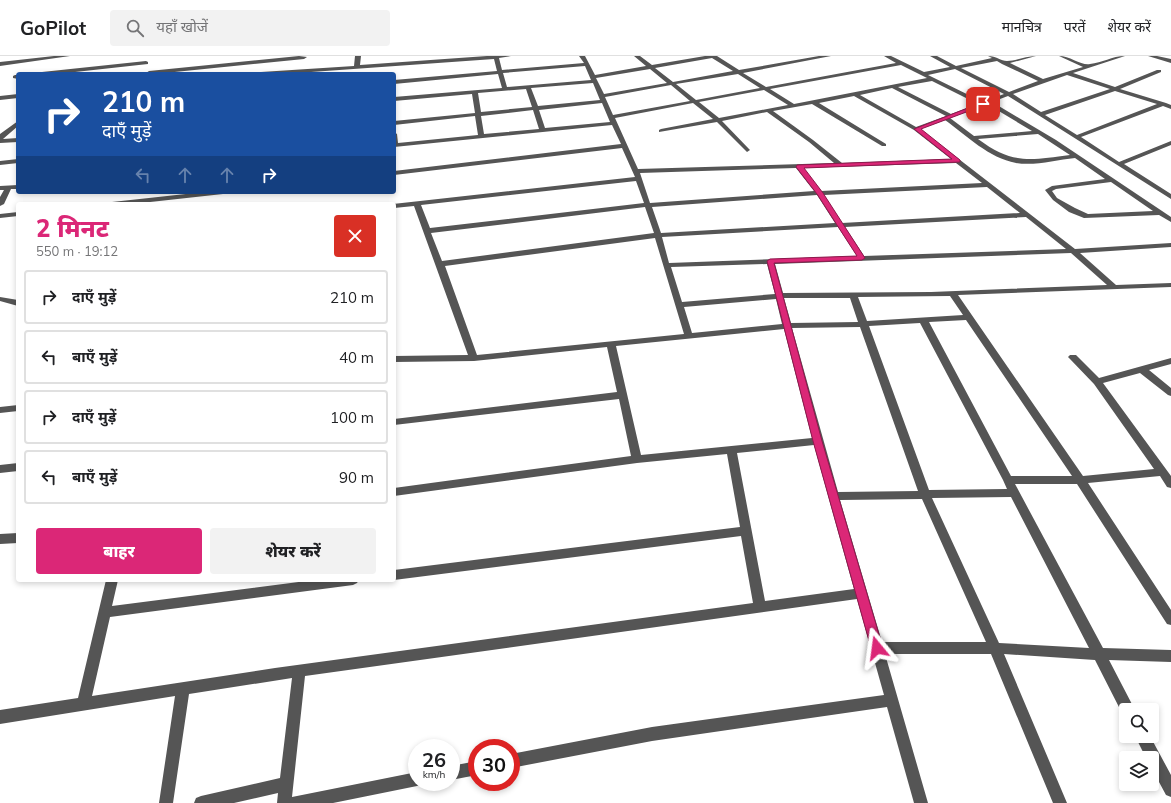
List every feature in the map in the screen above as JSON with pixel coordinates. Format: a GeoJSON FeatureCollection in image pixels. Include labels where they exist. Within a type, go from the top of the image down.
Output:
{"type":"FeatureCollection","features":[{"type":"Feature","properties":{"kind":"street"},"geometry":{"type":"LineString","coordinates":[[0,64],[67,56]]}},
{"type":"Feature","properties":{"kind":"street"},"geometry":{"type":"LineString","coordinates":[[144,56],[149,72]]}},
{"type":"Feature","properties":{"kind":"street"},"geometry":{"type":"LineString","coordinates":[[357,66],[358,56]]}},
{"type":"Feature","properties":{"kind":"street"},"geometry":{"type":"LineString","coordinates":[[287,72],[313,70],[328,71],[357,66],[388,66],[465,58],[508,56]]}},
{"type":"Feature","properties":{"kind":"street"},"geometry":{"type":"LineString","coordinates":[[582,56],[636,171],[658,235],[689,336]]}},
{"type":"Feature","properties":{"kind":"street"},"geometry":{"type":"LineString","coordinates":[[637,56],[718,120],[747,150]]}},
{"type":"Feature","properties":{"kind":"street"},"geometry":{"type":"LineString","coordinates":[[396,99],[528,87],[594,79],[650,67],[714,56],[792,105]]}},
{"type":"Feature","properties":{"kind":"street"},"geometry":{"type":"LineString","coordinates":[[396,122],[535,108],[603,99],[670,83],[828,56]]}},
{"type":"Feature","properties":{"kind":"street"},"geometry":{"type":"LineString","coordinates":[[887,56],[986,103],[1042,134],[1171,220]]}},
{"type":"Feature","properties":{"kind":"street"},"geometry":{"type":"LineString","coordinates":[[933,56],[1008,94],[1042,114],[1171,197]]}},
{"type":"Feature","properties":{"kind":"street"},"geometry":{"type":"LineString","coordinates":[[990,56],[1043,80]]}},
{"type":"Feature","properties":{"kind":"street"},"geometry":{"type":"LineString","coordinates":[[1004,62],[1033,56]]}},
{"type":"Feature","properties":{"kind":"street"},"geometry":{"type":"LineString","coordinates":[[1062,56],[1089,67]]}},
{"type":"Feature","properties":{"kind":"street"},"geometry":{"type":"LineString","coordinates":[[916,129],[1043,80],[1122,56]]}},
{"type":"Feature","properties":{"kind":"street"},"geometry":{"type":"LineString","coordinates":[[1151,56],[1171,61]]}},
{"type":"Feature","properties":{"kind":"street"},"geometry":{"type":"LineString","coordinates":[[159,72],[303,57],[313,70]]}},
{"type":"Feature","properties":{"kind":"street"},"geometry":{"type":"LineString","coordinates":[[496,57],[505,89]]}},
{"type":"Feature","properties":{"kind":"street"},"geometry":{"type":"LineString","coordinates":[[923,74],[997,59]]}},
{"type":"Feature","properties":{"kind":"street"},"geometry":{"type":"LineString","coordinates":[[61,72],[146,63]]}},
{"type":"Feature","properties":{"kind":"street"},"geometry":{"type":"LineString","coordinates":[[396,144],[542,130],[612,120],[693,101],[902,63]]}},
{"type":"Feature","properties":{"kind":"street"},"geometry":{"type":"LineString","coordinates":[[396,82],[587,64]]}},
{"type":"Feature","properties":{"kind":"street"},"geometry":{"type":"LineString","coordinates":[[1042,114],[1115,89],[1160,71]]}},
{"type":"Feature","properties":{"kind":"street"},"geometry":{"type":"LineString","coordinates":[[1066,73],[1171,107]]}},
{"type":"Feature","properties":{"kind":"street"},"geometry":{"type":"LineString","coordinates":[[661,131],[932,78]]}},
{"type":"Feature","properties":{"kind":"street"},"geometry":{"type":"LineString","coordinates":[[892,86],[949,117],[992,151],[1012,160],[1027,161],[1076,156]]}},
{"type":"Feature","properties":{"kind":"street"},"geometry":{"type":"LineString","coordinates":[[528,87],[542,130]]}},
{"type":"Feature","properties":{"kind":"street"},"geometry":{"type":"LineString","coordinates":[[475,92],[481,136]]}},
{"type":"Feature","properties":{"kind":"street"},"geometry":{"type":"LineString","coordinates":[[853,93],[916,129],[1027,215],[1114,287]]}},
{"type":"Feature","properties":{"kind":"street"},"geometry":{"type":"LineString","coordinates":[[0,98],[16,96]]}},
{"type":"Feature","properties":{"kind":"street"},"geometry":{"type":"LineString","coordinates":[[812,101],[884,145]]}},
{"type":"Feature","properties":{"kind":"street"},"geometry":{"type":"LineString","coordinates":[[1076,137],[1171,102]]}},
{"type":"Feature","properties":{"kind":"street"},"geometry":{"type":"LineString","coordinates":[[767,110],[811,141],[841,165]]}},
{"type":"Feature","properties":{"kind":"street"},"geometry":{"type":"LineString","coordinates":[[0,138],[7,130],[16,124]]}},
{"type":"Feature","properties":{"kind":"street"},"geometry":{"type":"LineString","coordinates":[[1059,132],[1067,131]]}},
{"type":"Feature","properties":{"kind":"street"},"geometry":{"type":"LineString","coordinates":[[974,138],[1051,133]]}},
{"type":"Feature","properties":{"kind":"street"},"geometry":{"type":"LineString","coordinates":[[0,141],[16,140]]}},
{"type":"Feature","properties":{"kind":"street"},"geometry":{"type":"LineString","coordinates":[[1119,164],[1171,143]]}},
{"type":"Feature","properties":{"kind":"street"},"geometry":{"type":"LineString","coordinates":[[396,173],[624,146]]}},
{"type":"Feature","properties":{"kind":"street"},"geometry":{"type":"LineString","coordinates":[[0,163],[16,161]]}},
{"type":"Feature","properties":{"kind":"street"},"geometry":{"type":"LineString","coordinates":[[636,171],[958,161]]}},
{"type":"Feature","properties":{"kind":"street"},"geometry":{"type":"LineString","coordinates":[[799,167],[820,193],[862,258]]}},
{"type":"Feature","properties":{"kind":"street"},"geometry":{"type":"LineString","coordinates":[[396,206],[639,179]]}},
{"type":"Feature","properties":{"kind":"street"},"geometry":{"type":"LineString","coordinates":[[1112,180],[1058,186],[1048,190],[1055,199],[1072,210],[1087,216],[1160,213]]}},
{"type":"Feature","properties":{"kind":"street"},"geometry":{"type":"LineString","coordinates":[[427,231],[648,205],[820,193],[989,185]]}},
{"type":"Feature","properties":{"kind":"street"},"geometry":{"type":"LineString","coordinates":[[0,188],[16,187]]}},
{"type":"Feature","properties":{"kind":"street"},"geometry":{"type":"LineString","coordinates":[[0,204],[9,188]]}},
{"type":"Feature","properties":{"kind":"street"},"geometry":{"type":"LineString","coordinates":[[1163,192],[1171,188]]}},
{"type":"Feature","properties":{"kind":"street"},"geometry":{"type":"LineString","coordinates":[[133,194],[129,202],[172,201],[212,194]]}},
{"type":"Feature","properties":{"kind":"street"},"geometry":{"type":"LineString","coordinates":[[417,203],[474,358]]}},
{"type":"Feature","properties":{"kind":"street"},"geometry":{"type":"LineString","coordinates":[[0,216],[16,214]]}},
{"type":"Feature","properties":{"kind":"street"},"geometry":{"type":"LineString","coordinates":[[440,264],[658,235],[1027,215]]}},
{"type":"Feature","properties":{"kind":"street"},"geometry":{"type":"LineString","coordinates":[[666,265],[1072,251],[1171,245]]}},
{"type":"Feature","properties":{"kind":"street"},"geometry":{"type":"LineString","coordinates":[[770,261],[818,441],[920,803]]}},
{"type":"Feature","properties":{"kind":"street"},"geometry":{"type":"LineString","coordinates":[[679,305],[780,296],[952,293],[1171,285]]}},
{"type":"Feature","properties":{"kind":"street"},"geometry":{"type":"LineString","coordinates":[[952,293],[1080,480],[1171,620]]}},
{"type":"Feature","properties":{"kind":"street"},"geometry":{"type":"LineString","coordinates":[[853,295],[925,494],[1012,684],[1060,803]]}},
{"type":"Feature","properties":{"kind":"street"},"geometry":{"type":"LineString","coordinates":[[0,299],[16,303]]}},
{"type":"Feature","properties":{"kind":"street"},"geometry":{"type":"LineString","coordinates":[[396,359],[474,358],[788,326],[863,324],[969,317]]}},
{"type":"Feature","properties":{"kind":"street"},"geometry":{"type":"LineString","coordinates":[[923,320],[1124,703]]}},
{"type":"Feature","properties":{"kind":"street"},"geometry":{"type":"LineString","coordinates":[[610,343],[637,459]]}},
{"type":"Feature","properties":{"kind":"street"},"geometry":{"type":"LineString","coordinates":[[1073,356],[1097,382],[1171,484]]}},
{"type":"Feature","properties":{"kind":"street"},"geometry":{"type":"LineString","coordinates":[[1097,382],[1171,361]]}},
{"type":"Feature","properties":{"kind":"street"},"geometry":{"type":"LineString","coordinates":[[1141,369],[1171,393]]}},
{"type":"Feature","properties":{"kind":"street"},"geometry":{"type":"LineString","coordinates":[[396,422],[622,395]]}},
{"type":"Feature","properties":{"kind":"street"},"geometry":{"type":"LineString","coordinates":[[0,410],[16,408]]}},
{"type":"Feature","properties":{"kind":"street"},"geometry":{"type":"LineString","coordinates":[[396,492],[637,459],[818,441]]}},
{"type":"Feature","properties":{"kind":"street"},"geometry":{"type":"LineString","coordinates":[[731,450],[760,607]]}},
{"type":"Feature","properties":{"kind":"street"},"geometry":{"type":"LineString","coordinates":[[0,469],[16,467]]}},
{"type":"Feature","properties":{"kind":"street"},"geometry":{"type":"LineString","coordinates":[[1008,480],[1080,480],[1162,472]]}},
{"type":"Feature","properties":{"kind":"street"},"geometry":{"type":"LineString","coordinates":[[834,496],[1015,493]]}},
{"type":"Feature","properties":{"kind":"street"},"geometry":{"type":"LineString","coordinates":[[396,575],[747,531]]}},
{"type":"Feature","properties":{"kind":"street"},"geometry":{"type":"LineString","coordinates":[[0,539],[16,538]]}},
{"type":"Feature","properties":{"kind":"street"},"geometry":{"type":"LineString","coordinates":[[82,704],[112,582]]}},
{"type":"Feature","properties":{"kind":"street"},"geometry":{"type":"LineString","coordinates":[[104,612],[337,582]]}},
{"type":"Feature","properties":{"kind":"street"},"geometry":{"type":"LineString","coordinates":[[0,717],[275,674],[299,672],[862,593]]}},
{"type":"Feature","properties":{"kind":"street"},"geometry":{"type":"LineString","coordinates":[[877,648],[995,648],[1098,654],[1171,656]]}},
{"type":"Feature","properties":{"kind":"street"},"geometry":{"type":"LineString","coordinates":[[284,803],[299,672]]}},
{"type":"Feature","properties":{"kind":"street"},"geometry":{"type":"LineString","coordinates":[[166,803],[184,689]]}},
{"type":"Feature","properties":{"kind":"street"},"geometry":{"type":"LineString","coordinates":[[520,759],[652,734],[892,700]]}},
{"type":"Feature","properties":{"kind":"street"},"geometry":{"type":"LineString","coordinates":[[1146,743],[1171,790]]}},
{"type":"Feature","properties":{"kind":"street"},"geometry":{"type":"LineString","coordinates":[[296,803],[408,782]]}},
{"type":"Feature","properties":{"kind":"street"},"geometry":{"type":"LineString","coordinates":[[200,803],[286,784]]}},
{"type":"Feature","properties":{"kind":"route"},"geometry":{"type":"LineString","coordinates":[[877,648],[818,441],[770,261],[862,258],[820,193],[799,167],[958,161],[916,129],[983,104]]}}]}
